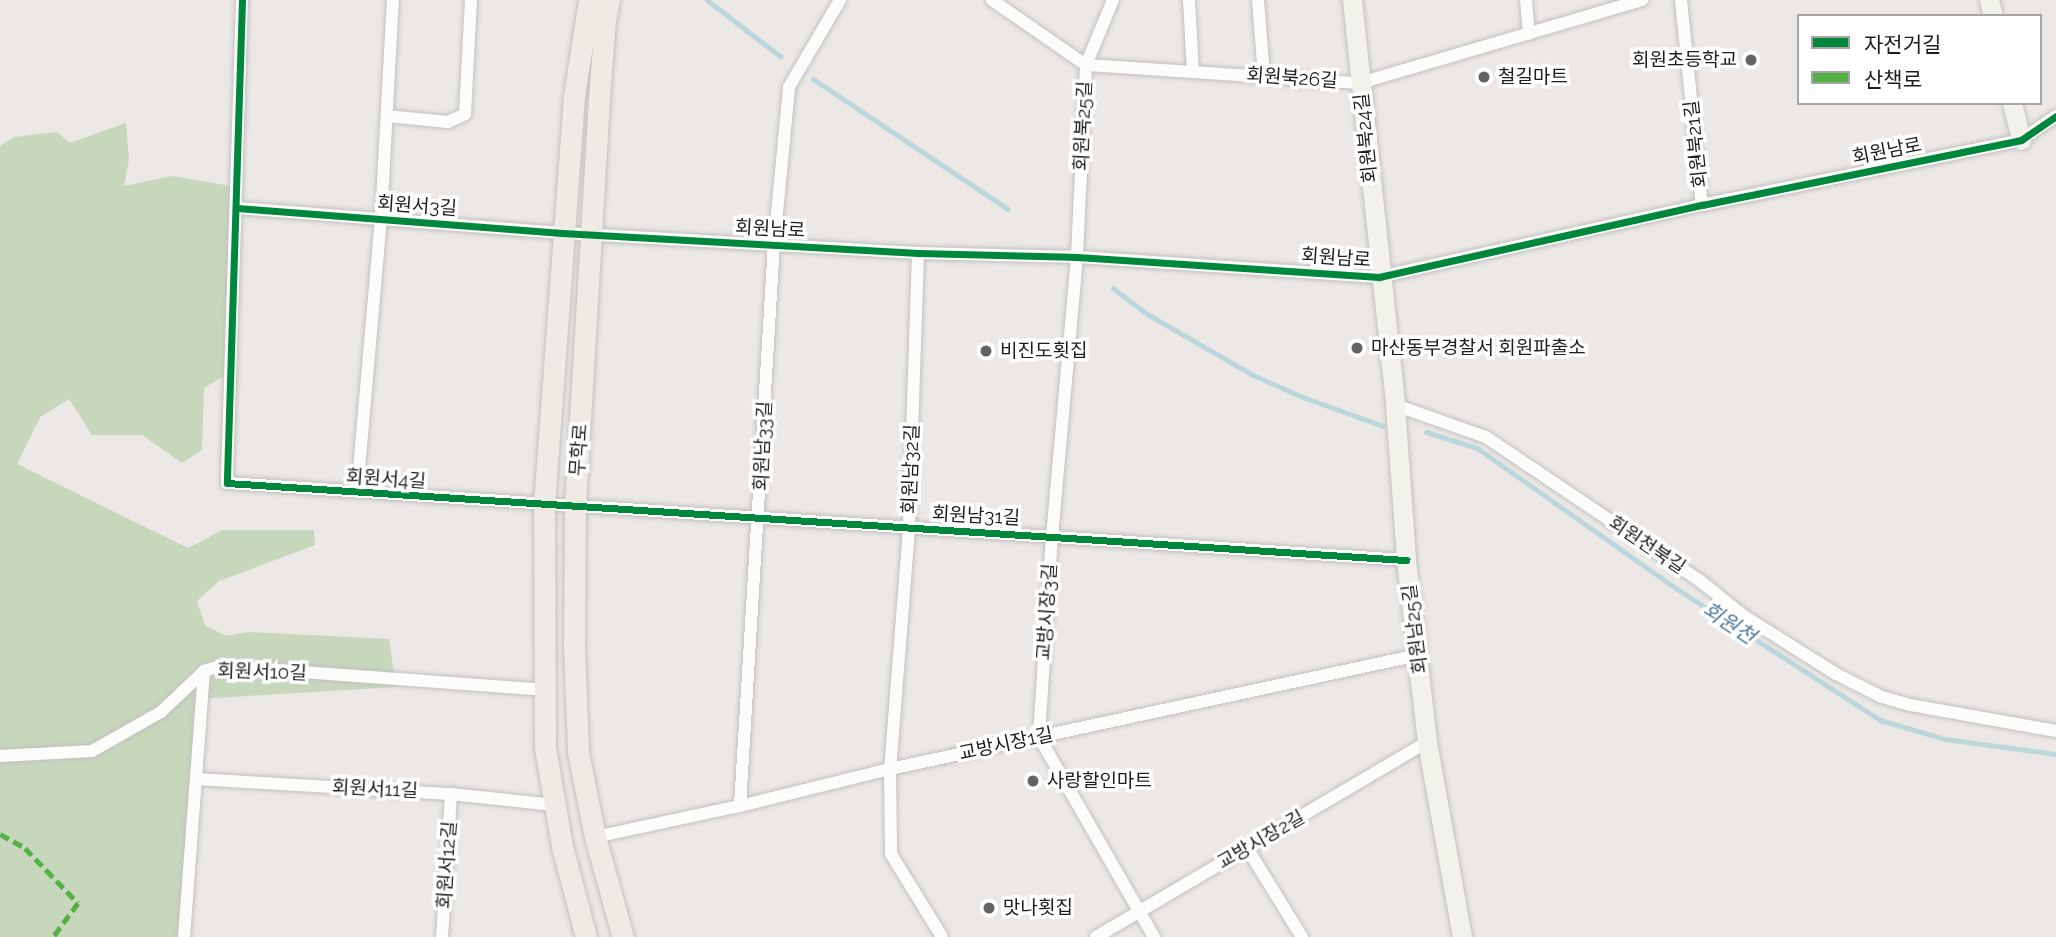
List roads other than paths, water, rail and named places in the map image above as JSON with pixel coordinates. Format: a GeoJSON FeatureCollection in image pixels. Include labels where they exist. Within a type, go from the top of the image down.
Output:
{"type":"FeatureCollection","features":[{"type":"Feature","properties":{"kind":"main road","name":"무학로"},"geometry":{"type":"LineString","coordinates":[[586,937],[554,805],[545,748],[544,505],[574,96],[589,0]]}},
{"type":"Feature","properties":{"kind":"main road","name":"무학로"},"geometry":{"type":"LineString","coordinates":[[610,0],[605,21],[600,83],[575,506],[574,646],[578,752],[595,837],[623,937]]}},
{"type":"Feature","properties":{"kind":"main road","name":"회원북24길"},"geometry":{"type":"LineString","coordinates":[[1352,0],[1379,277]]}},
{"type":"Feature","properties":{"kind":"main road"},"geometry":{"type":"LineString","coordinates":[[2012,105],[2021,140]]}},
{"type":"Feature","properties":{"kind":"main road","name":"회원남25길"},"geometry":{"type":"LineString","coordinates":[[1379,277],[1395,405],[1406,560],[1427,742],[1462,937]]}},
{"type":"Feature","properties":{"kind":"street"},"geometry":{"type":"LineString","coordinates":[[237,208],[242,0]]}},
{"type":"Feature","properties":{"kind":"street"},"geometry":{"type":"LineString","coordinates":[[357,492],[381,219],[393,0]]}},
{"type":"Feature","properties":{"kind":"street"},"geometry":{"type":"LineString","coordinates":[[387,116],[448,122],[465,114],[471,0]]}},
{"type":"Feature","properties":{"kind":"street","name":"회원남33길"},"geometry":{"type":"LineString","coordinates":[[740,806],[774,244],[789,87],[840,0]]}},
{"type":"Feature","properties":{"kind":"street"},"geometry":{"type":"LineString","coordinates":[[992,0],[1086,65]]}},
{"type":"Feature","properties":{"kind":"street","name":"회원북25길"},"geometry":{"type":"LineString","coordinates":[[1077,257],[1086,65],[1113,0]]}},
{"type":"Feature","properties":{"kind":"street"},"geometry":{"type":"LineString","coordinates":[[1189,0],[1193,71]]}},
{"type":"Feature","properties":{"kind":"street"},"geometry":{"type":"LineString","coordinates":[[1258,0],[1264,77]]}},
{"type":"Feature","properties":{"kind":"street"},"geometry":{"type":"LineString","coordinates":[[1526,0],[1529,34]]}},
{"type":"Feature","properties":{"kind":"street","name":"회원북26길"},"geometry":{"type":"LineString","coordinates":[[1086,65],[1360,83],[1642,0]]}},
{"type":"Feature","properties":{"kind":"street","name":"회원북21길"},"geometry":{"type":"LineString","coordinates":[[1681,0],[1702,205]]}},
{"type":"Feature","properties":{"kind":"street","name":"회원남로"},"geometry":{"type":"LineString","coordinates":[[593,234],[918,253],[1077,257],[1379,277],[1702,205],[2021,140],[2056,116]]}},
{"type":"Feature","properties":{"kind":"street","name":"회원서3길"},"geometry":{"type":"LineString","coordinates":[[237,208],[593,234]]}},
{"type":"Feature","properties":{"kind":"street","name":"회원서4길"},"geometry":{"type":"LineString","coordinates":[[237,208],[227,483],[544,505]]}},
{"type":"Feature","properties":{"kind":"street","name":"회원남32길"},"geometry":{"type":"LineString","coordinates":[[918,253],[909,528],[890,769],[891,854],[942,937]]}},
{"type":"Feature","properties":{"kind":"street","name":"교방시장3길"},"geometry":{"type":"LineString","coordinates":[[1038,737],[1052,535],[1077,257]]}},
{"type":"Feature","properties":{"kind":"street","name":"회원천북길"},"geometry":{"type":"LineString","coordinates":[[1395,405],[1486,437],[1688,573],[1744,616],[1836,674],[1882,697],[1910,705],[2056,731]]}},
{"type":"Feature","properties":{"kind":"street","name":"회원남31길"},"geometry":{"type":"LineString","coordinates":[[544,505],[1052,535],[1406,560]]}},
{"type":"Feature","properties":{"kind":"street","name":"교방시장1길"},"geometry":{"type":"LineString","coordinates":[[595,837],[740,806],[890,769],[1418,655]]}},
{"type":"Feature","properties":{"kind":"street","name":"회원서10길"},"geometry":{"type":"LineString","coordinates":[[184,937],[204,671],[220,666],[544,690]]}},
{"type":"Feature","properties":{"kind":"street"},"geometry":{"type":"LineString","coordinates":[[0,756],[92,751],[161,712],[204,671]]}},
{"type":"Feature","properties":{"kind":"street"},"geometry":{"type":"LineString","coordinates":[[1038,737],[1154,937]]}},
{"type":"Feature","properties":{"kind":"street","name":"교방시장2길"},"geometry":{"type":"LineString","coordinates":[[1096,937],[1427,742]]}},
{"type":"Feature","properties":{"kind":"street","name":"회원서11길"},"geometry":{"type":"LineString","coordinates":[[196,779],[451,794],[554,805]]}},
{"type":"Feature","properties":{"kind":"street","name":"회원서12길"},"geometry":{"type":"LineString","coordinates":[[442,937],[451,794]]}},
{"type":"Feature","properties":{"kind":"street"},"geometry":{"type":"LineString","coordinates":[[1247,848],[1302,937]]}},
{"type":"Feature","properties":{"kind":"waterway"},"geometry":{"type":"LineString","coordinates":[[707,0],[781,57]]}},
{"type":"Feature","properties":{"kind":"waterway"},"geometry":{"type":"LineString","coordinates":[[813,79],[1008,209]]}},
{"type":"Feature","properties":{"kind":"waterway"},"geometry":{"type":"LineString","coordinates":[[1113,288],[1147,314],[1253,375],[1300,396],[1383,426]]}},
{"type":"Feature","properties":{"kind":"waterway","name":"회원천"},"geometry":{"type":"LineString","coordinates":[[1426,432],[1477,448],[1677,589],[1880,720],[1945,739],[2056,754]]}},
{"type":"Feature","properties":{"kind":"place","name":"회원초등학교"},"geometry":{"type":"Point","coordinates":[1751,60]}},
{"type":"Feature","properties":{"kind":"place","name":"철길마트"},"geometry":{"type":"Point","coordinates":[1484,77]}},
{"type":"Feature","properties":{"kind":"place","name":"마산동부경찰서 회원파출소"},"geometry":{"type":"Point","coordinates":[1357,348]}},
{"type":"Feature","properties":{"kind":"place","name":"비진도횟집"},"geometry":{"type":"Point","coordinates":[986,351]}},
{"type":"Feature","properties":{"kind":"place","name":"사랑할인마트"},"geometry":{"type":"Point","coordinates":[1033,781]}},
{"type":"Feature","properties":{"kind":"place","name":"맛나횟집"},"geometry":{"type":"Point","coordinates":[989,908]}}]}
